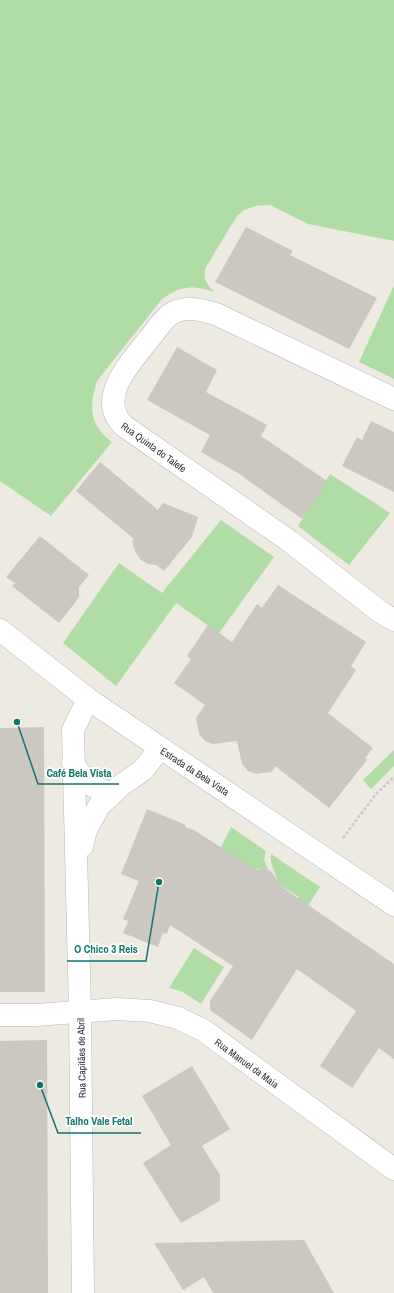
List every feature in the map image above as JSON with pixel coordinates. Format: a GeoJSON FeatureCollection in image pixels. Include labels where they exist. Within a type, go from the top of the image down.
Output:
{"type":"FeatureCollection","features":[{"type":"Feature","properties":{"kind":"street","name":"Rua Quinta do Talefe"},"geometry":{"type":"LineString","coordinates":[[394,399],[216,314],[199,309],[185,308],[173,312],[164,320],[124,370],[117,386],[113,410],[117,419],[124,426],[288,540],[379,611],[394,620]]}},
{"type":"Feature","properties":{"kind":"street","name":"Estrada da Bela Vista"},"geometry":{"type":"LineString","coordinates":[[0,630],[88,699],[394,904]]}},
{"type":"Feature","properties":{"kind":"street","name":"Rua Capitães de Abril"},"geometry":{"type":"LineString","coordinates":[[83,1293],[78,871],[73,730],[88,699]]}},
{"type":"Feature","properties":{"kind":"street","name":"Rua Capitães de Abril"},"geometry":{"type":"LineString","coordinates":[[78,871],[86,830],[99,806],[143,770],[160,748]]}},
{"type":"Feature","properties":{"kind":"street"},"geometry":{"type":"LineString","coordinates":[[73,763],[80,776],[91,786],[98,790],[113,793]]}},
{"type":"Feature","properties":{"kind":"street","name":"Rua Manuel da Maia"},"geometry":{"type":"LineString","coordinates":[[0,1015],[36,1015],[117,1009],[150,1011],[178,1018],[203,1030],[394,1169]]}},
{"type":"Feature","properties":{"kind":"path"},"geometry":{"type":"LineString","coordinates":[[327,859],[376,794],[394,777]]}},
{"type":"Feature","properties":{"kind":"green space"},"geometry":{"type":"Polygon","coordinates":[[[0,0],[394,0],[394,241],[308,224],[270,205],[255,206],[244,210],[237,216],[206,267],[206,281],[215,292],[193,287],[175,291],[162,299],[97,381],[94,390],[92,407],[93,415],[99,429],[104,436],[112,442],[51,516],[0,481],[0,0]]]}},
{"type":"Feature","properties":{"kind":"green space"},"geometry":{"type":"Polygon","coordinates":[[[394,285],[394,379],[359,362],[394,285]]]}},
{"type":"Feature","properties":{"kind":"green space"},"geometry":{"type":"Polygon","coordinates":[[[330,474],[390,513],[349,565],[298,526],[330,474]]]}},
{"type":"Feature","properties":{"kind":"green space"},"geometry":{"type":"Polygon","coordinates":[[[221,520],[274,557],[219,633],[176,603],[116,686],[63,643],[119,563],[162,593],[221,520]]]}},
{"type":"Feature","properties":{"kind":"green space"},"geometry":{"type":"Polygon","coordinates":[[[394,750],[394,766],[371,789],[363,780],[394,750]]]}},
{"type":"Feature","properties":{"kind":"green space"},"geometry":{"type":"Polygon","coordinates":[[[231,827],[266,851],[264,860],[268,870],[263,868],[206,877],[231,827]]]}},
{"type":"Feature","properties":{"kind":"green space"},"geometry":{"type":"Polygon","coordinates":[[[271,854],[320,887],[286,939],[276,932],[299,897],[278,884],[271,862],[271,854]]]}},
{"type":"Feature","properties":{"kind":"green space"},"geometry":{"type":"Polygon","coordinates":[[[194,948],[224,967],[201,1004],[181,991],[169,988],[194,948]]]}},
{"type":"Feature","properties":{"kind":"building"},"geometry":{"type":"Polygon","coordinates":[[[246,227],[293,251],[290,255],[377,298],[349,349],[215,282],[246,227]]]}},
{"type":"Feature","properties":{"kind":"building"},"geometry":{"type":"Polygon","coordinates":[[[177,347],[217,370],[206,392],[267,425],[261,436],[327,481],[302,519],[238,473],[201,452],[210,435],[147,400],[177,347]]]}},
{"type":"Feature","properties":{"kind":"building"},"geometry":{"type":"Polygon","coordinates":[[[371,421],[394,432],[394,492],[342,466],[357,437],[362,440],[371,421]]]}},
{"type":"Feature","properties":{"kind":"building"},"geometry":{"type":"Polygon","coordinates":[[[100,462],[158,510],[163,503],[198,517],[192,537],[164,571],[156,565],[148,564],[141,560],[136,553],[132,541],[134,539],[76,491],[100,462]]]}},
{"type":"Feature","properties":{"kind":"building"},"geometry":{"type":"Polygon","coordinates":[[[40,536],[89,575],[79,587],[79,596],[77,600],[59,623],[12,586],[15,583],[6,577],[40,536]]]}},
{"type":"Feature","properties":{"kind":"building"},"geometry":{"type":"Polygon","coordinates":[[[278,585],[366,642],[351,666],[356,670],[328,713],[373,748],[365,758],[367,760],[329,808],[275,766],[272,772],[256,774],[248,771],[242,764],[237,741],[213,744],[205,741],[199,734],[196,718],[205,705],[174,683],[191,659],[187,656],[208,625],[232,642],[257,604],[262,608],[278,585]]]}},
{"type":"Feature","properties":{"kind":"building"},"geometry":{"type":"Polygon","coordinates":[[[44,727],[45,992],[0,992],[0,728],[44,727]]]}},
{"type":"Feature","properties":{"kind":"building"},"geometry":{"type":"Polygon","coordinates":[[[147,809],[186,825],[185,827],[194,830],[256,870],[263,868],[271,871],[282,887],[394,964],[394,1059],[379,1048],[352,1088],[320,1066],[356,1011],[297,969],[252,1040],[210,1010],[210,1001],[233,966],[170,925],[167,934],[163,933],[158,947],[123,933],[128,921],[123,919],[139,881],[121,874],[147,809]]]}},
{"type":"Feature","properties":{"kind":"building"},"geometry":{"type":"Polygon","coordinates":[[[47,1040],[48,1293],[0,1293],[0,1041],[47,1040]]]}},
{"type":"Feature","properties":{"kind":"building"},"geometry":{"type":"Polygon","coordinates":[[[192,1066],[230,1129],[202,1146],[220,1175],[220,1201],[181,1223],[143,1163],[171,1145],[142,1096],[192,1066]]]}},
{"type":"Feature","properties":{"kind":"building"},"geometry":{"type":"Polygon","coordinates":[[[304,1240],[334,1293],[213,1293],[204,1277],[183,1290],[154,1243],[304,1240]]]}},
{"type":"Feature","properties":{"kind":"place","name":"Café Bela Vista"},"geometry":{"type":"Point","coordinates":[17,722]}},
{"type":"Feature","properties":{"kind":"place","name":"O Chico 3 Reis"},"geometry":{"type":"Point","coordinates":[159,882]}},
{"type":"Feature","properties":{"kind":"place","name":"Talho Vale Fetal"},"geometry":{"type":"Point","coordinates":[40,1085]}}]}
